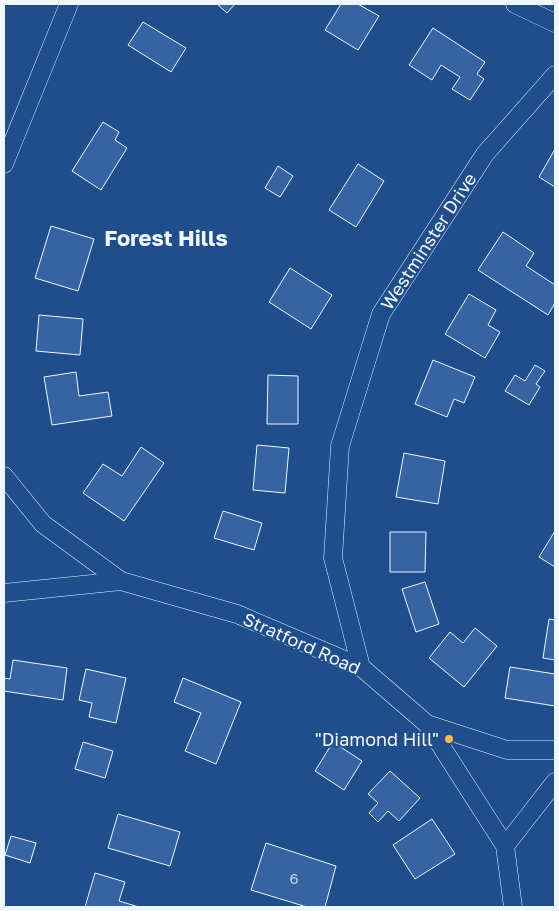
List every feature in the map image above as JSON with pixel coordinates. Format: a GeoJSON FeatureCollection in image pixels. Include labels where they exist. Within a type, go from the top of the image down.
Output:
{"type":"FeatureCollection","features":[{"type":"Feature","properties":{"kind":"street"},"geometry":{"type":"LineString","coordinates":[[4,164],[69,4]]}},
{"type":"Feature","properties":{"kind":"street"},"geometry":{"type":"LineString","coordinates":[[515,4],[555,23]]}},
{"type":"Feature","properties":{"kind":"street","name":"Westminster Drive"},"geometry":{"type":"LineString","coordinates":[[361,667],[333,558],[333,549],[340,446],[381,314],[485,154],[555,76]]}},
{"type":"Feature","properties":{"kind":"street"},"geometry":{"type":"LineString","coordinates":[[4,476],[43,524],[121,581]]}},
{"type":"Feature","properties":{"kind":"street"},"geometry":{"type":"LineString","coordinates":[[4,593],[121,581]]}},
{"type":"Feature","properties":{"kind":"street","name":"Stratford Road"},"geometry":{"type":"LineString","coordinates":[[121,581],[237,614],[361,667],[426,724],[507,750],[555,750]]}},
{"type":"Feature","properties":{"kind":"street"},"geometry":{"type":"LineString","coordinates":[[426,724],[505,846],[513,907]]}},
{"type":"Feature","properties":{"kind":"street"},"geometry":{"type":"LineString","coordinates":[[505,846],[555,782]]}},
{"type":"Feature","properties":{"kind":"building"},"geometry":{"type":"Polygon","coordinates":[[[217,4],[235,4],[227,13],[217,4]]]}},
{"type":"Feature","properties":{"kind":"building"},"geometry":{"type":"Polygon","coordinates":[[[341,4],[358,4],[379,16],[358,50],[325,30],[341,4]]]}},
{"type":"Feature","properties":{"kind":"building"},"geometry":{"type":"Polygon","coordinates":[[[143,22],[186,48],[171,72],[128,45],[143,22]]]}},
{"type":"Feature","properties":{"kind":"building"},"geometry":{"type":"Polygon","coordinates":[[[433,28],[485,62],[477,74],[484,79],[470,100],[452,89],[460,77],[441,65],[432,80],[409,65],[433,28]]]}},
{"type":"Feature","properties":{"kind":"building"},"geometry":{"type":"Polygon","coordinates":[[[103,122],[119,132],[115,140],[127,148],[101,190],[72,171],[103,122]]]}},
{"type":"Feature","properties":{"kind":"building"},"geometry":{"type":"Polygon","coordinates":[[[555,149],[555,187],[539,177],[555,149]]]}},
{"type":"Feature","properties":{"kind":"building"},"geometry":{"type":"Polygon","coordinates":[[[358,164],[384,181],[356,227],[329,210],[358,164]]]}},
{"type":"Feature","properties":{"kind":"building"},"geometry":{"type":"Polygon","coordinates":[[[278,166],[293,176],[280,197],[265,188],[278,166]]]}},
{"type":"Feature","properties":{"kind":"building"},"geometry":{"type":"Polygon","coordinates":[[[51,226],[94,239],[78,291],[35,278],[51,226]]]}},
{"type":"Feature","properties":{"kind":"building"},"geometry":{"type":"Polygon","coordinates":[[[503,232],[534,253],[526,266],[555,285],[555,303],[548,315],[478,270],[503,232]]]}},
{"type":"Feature","properties":{"kind":"building"},"geometry":{"type":"Polygon","coordinates":[[[290,268],[332,295],[311,329],[269,302],[290,268]]]}},
{"type":"Feature","properties":{"kind":"building"},"geometry":{"type":"Polygon","coordinates":[[[469,294],[496,310],[488,325],[500,332],[485,358],[445,334],[469,294]]]}},
{"type":"Feature","properties":{"kind":"building"},"geometry":{"type":"Polygon","coordinates":[[[39,315],[83,319],[80,355],[36,351],[39,315]]]}},
{"type":"Feature","properties":{"kind":"building"},"geometry":{"type":"Polygon","coordinates":[[[433,360],[475,377],[464,403],[454,399],[447,417],[415,404],[433,360]]]}},
{"type":"Feature","properties":{"kind":"building"},"geometry":{"type":"Polygon","coordinates":[[[535,365],[545,371],[536,384],[540,387],[529,405],[505,391],[515,375],[525,381],[535,365]]]}},
{"type":"Feature","properties":{"kind":"building"},"geometry":{"type":"Polygon","coordinates":[[[76,372],[79,396],[108,392],[112,416],[52,425],[44,377],[76,372]]]}},
{"type":"Feature","properties":{"kind":"building"},"geometry":{"type":"Polygon","coordinates":[[[268,375],[298,376],[298,424],[267,424],[268,375]]]}},
{"type":"Feature","properties":{"kind":"building"},"geometry":{"type":"Polygon","coordinates":[[[257,445],[289,448],[285,493],[253,490],[257,445]]]}},
{"type":"Feature","properties":{"kind":"building"},"geometry":{"type":"Polygon","coordinates":[[[141,447],[164,463],[124,521],[83,493],[103,464],[122,476],[141,447]]]}},
{"type":"Feature","properties":{"kind":"building"},"geometry":{"type":"Polygon","coordinates":[[[404,453],[445,461],[438,504],[396,497],[404,453]]]}},
{"type":"Feature","properties":{"kind":"building"},"geometry":{"type":"Polygon","coordinates":[[[223,511],[262,523],[254,550],[214,538],[223,511]]]}},
{"type":"Feature","properties":{"kind":"building"},"geometry":{"type":"Polygon","coordinates":[[[555,531],[555,567],[539,557],[555,531]]]}},
{"type":"Feature","properties":{"kind":"building"},"geometry":{"type":"Polygon","coordinates":[[[390,532],[426,532],[425,572],[390,572],[390,532]]]}},
{"type":"Feature","properties":{"kind":"building"},"geometry":{"type":"Polygon","coordinates":[[[425,582],[439,624],[416,632],[402,589],[425,582]]]}},
{"type":"Feature","properties":{"kind":"building"},"geometry":{"type":"Polygon","coordinates":[[[549,619],[555,620],[555,660],[543,658],[549,619]]]}},
{"type":"Feature","properties":{"kind":"building"},"geometry":{"type":"Polygon","coordinates":[[[475,628],[497,646],[464,687],[429,658],[450,632],[463,643],[475,628]]]}},
{"type":"Feature","properties":{"kind":"building"},"geometry":{"type":"Polygon","coordinates":[[[13,660],[67,668],[63,700],[4,691],[4,678],[10,679],[13,660]]]}},
{"type":"Feature","properties":{"kind":"building"},"geometry":{"type":"Polygon","coordinates":[[[510,667],[555,674],[555,706],[505,698],[510,667]]]}},
{"type":"Feature","properties":{"kind":"building"},"geometry":{"type":"Polygon","coordinates":[[[86,669],[126,678],[116,723],[89,717],[92,703],[79,700],[86,669]]]}},
{"type":"Feature","properties":{"kind":"building"},"geometry":{"type":"Polygon","coordinates":[[[183,678],[241,702],[216,764],[185,751],[201,713],[174,702],[183,678]]]}},
{"type":"Feature","properties":{"kind":"building"},"geometry":{"type":"Polygon","coordinates":[[[83,742],[113,751],[105,778],[75,769],[83,742]]]}},
{"type":"Feature","properties":{"kind":"building"},"geometry":{"type":"Polygon","coordinates":[[[333,742],[362,761],[344,790],[315,771],[333,742]]]}},
{"type":"Feature","properties":{"kind":"building"},"geometry":{"type":"Polygon","coordinates":[[[390,771],[420,798],[399,821],[388,811],[378,822],[369,813],[378,803],[368,794],[390,771]]]}},
{"type":"Feature","properties":{"kind":"building"},"geometry":{"type":"Polygon","coordinates":[[[118,814],[180,832],[170,866],[108,848],[118,814]]]}},
{"type":"Feature","properties":{"kind":"building"},"geometry":{"type":"Polygon","coordinates":[[[432,819],[455,854],[415,879],[393,845],[432,819]]]}},
{"type":"Feature","properties":{"kind":"building"},"geometry":{"type":"Polygon","coordinates":[[[11,836],[36,843],[30,863],[5,855],[11,836]]]}},
{"type":"Feature","properties":{"kind":"building"},"geometry":{"type":"Polygon","coordinates":[[[266,843],[336,866],[325,907],[307,907],[251,890],[266,843]]]}},
{"type":"Feature","properties":{"kind":"building"},"geometry":{"type":"Polygon","coordinates":[[[95,873],[125,882],[119,901],[139,907],[85,907],[95,873]]]}},
{"type":"Feature","properties":{"kind":"place","name":"\"Diamond Hill\""},"geometry":{"type":"Point","coordinates":[449,739]}},
{"type":"Feature","properties":{"kind":"district","name":"Forest Hills"},"geometry":{"type":"Point","coordinates":[166,237]}}]}
